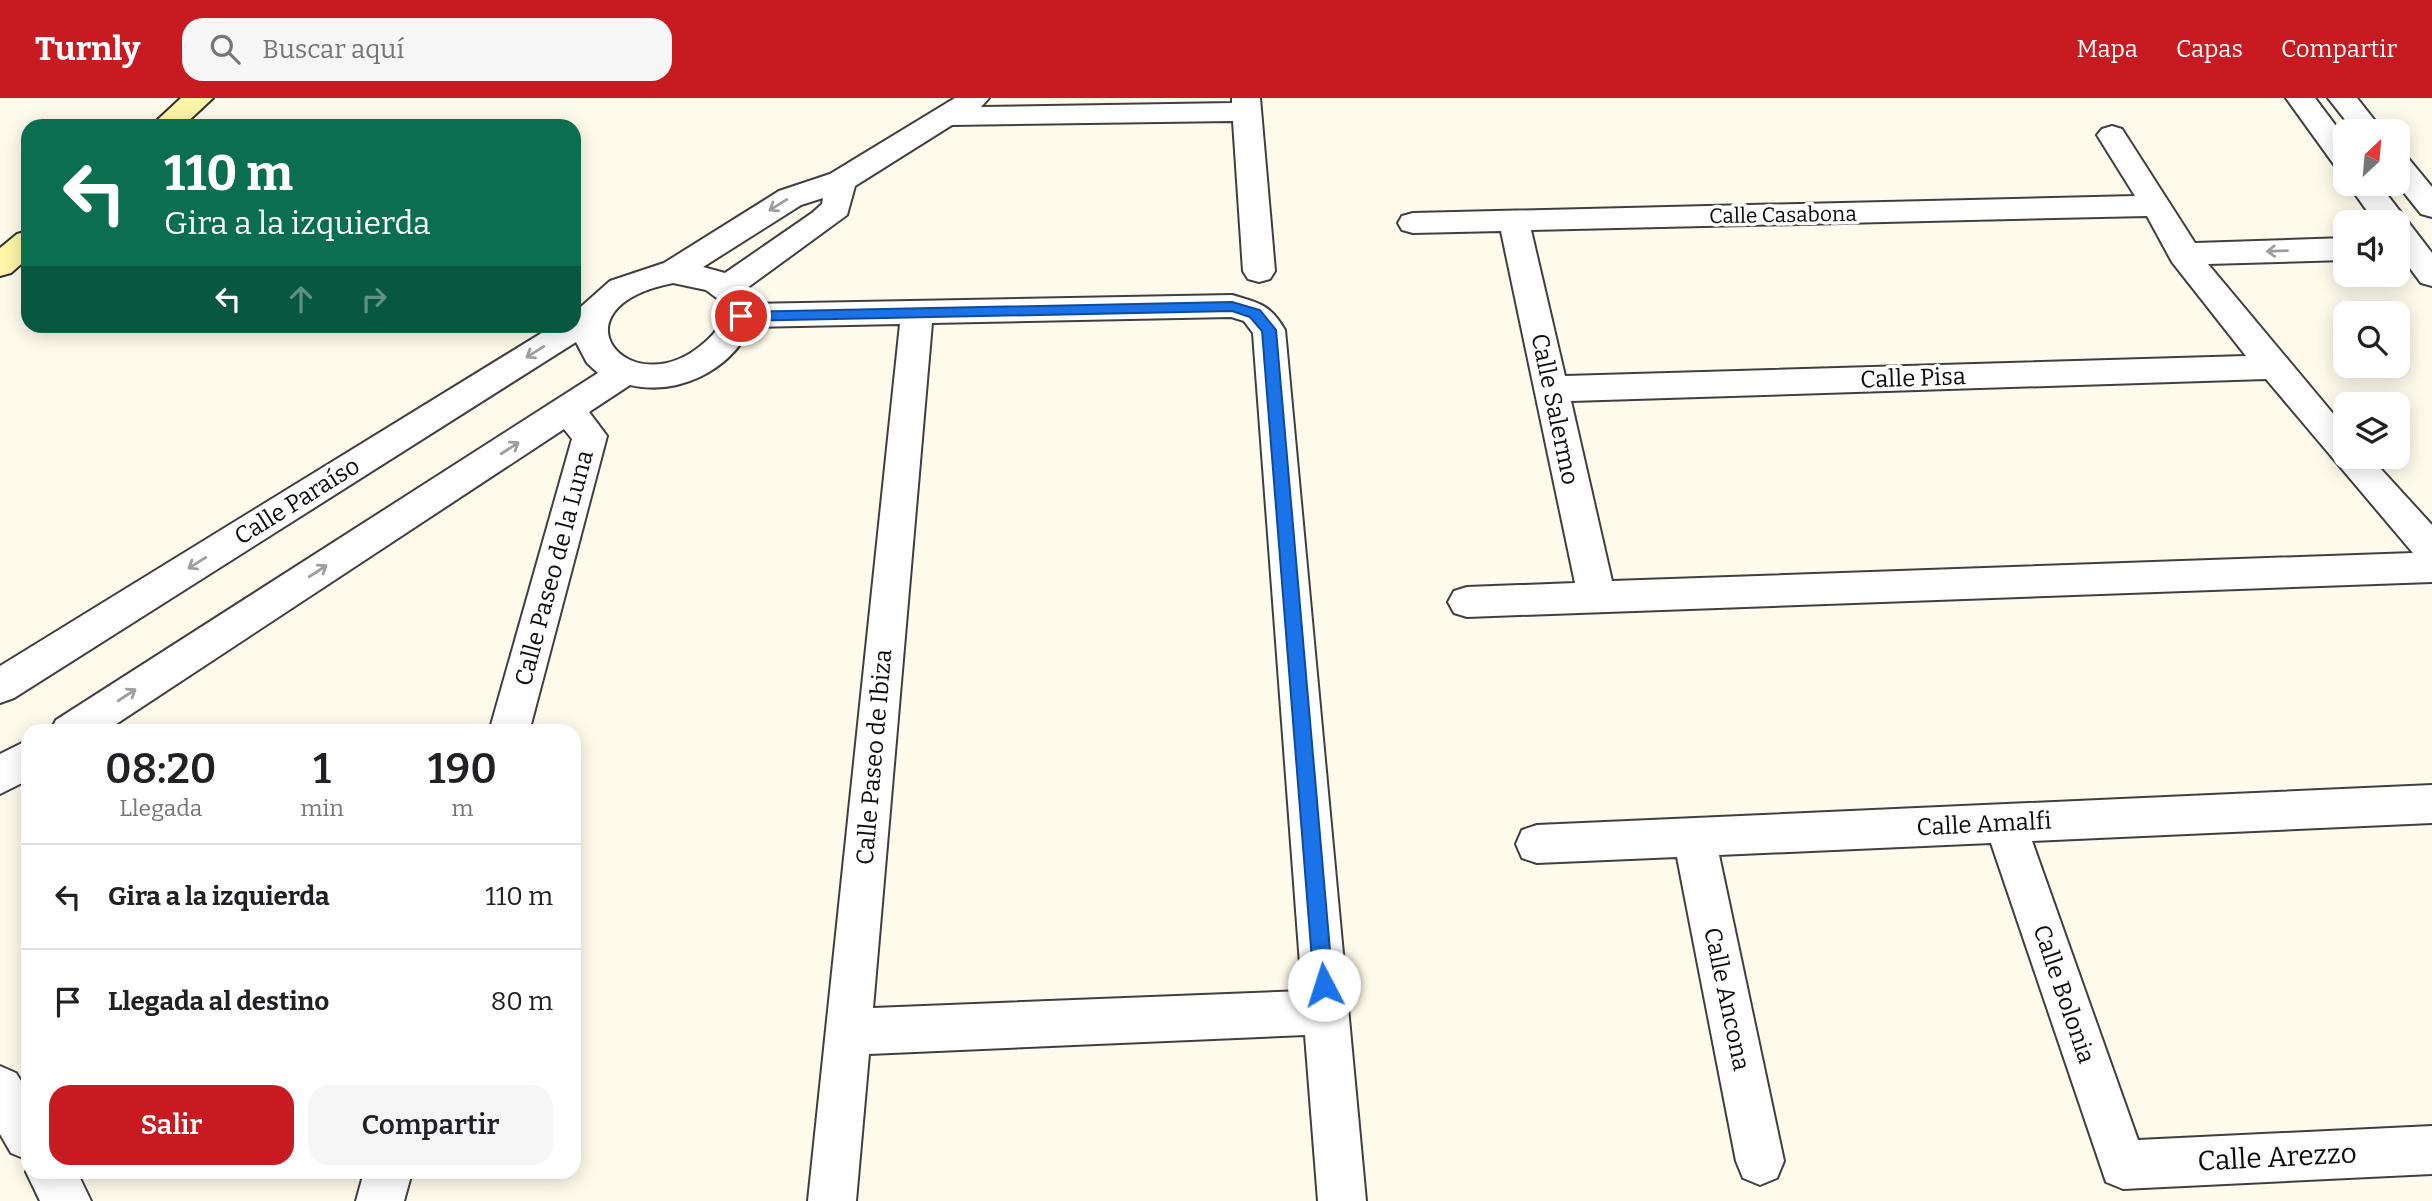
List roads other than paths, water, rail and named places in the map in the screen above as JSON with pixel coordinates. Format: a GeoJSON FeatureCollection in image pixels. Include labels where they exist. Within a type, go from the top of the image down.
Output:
{"type":"FeatureCollection","features":[{"type":"Feature","properties":{"kind":"main road"},"geometry":{"type":"LineString","coordinates":[[174,119],[199,98]]}},
{"type":"Feature","properties":{"kind":"main road"},"geometry":{"type":"LineString","coordinates":[[0,265],[21,247]]}},
{"type":"Feature","properties":{"kind":"street","name":"Calle Paraíso"},"geometry":{"type":"LineString","coordinates":[[673,272],[790,198],[841,181],[975,98]]}},
{"type":"Feature","properties":{"kind":"street"},"geometry":{"type":"LineString","coordinates":[[2300,98],[2333,143]]}},
{"type":"Feature","properties":{"kind":"street"},"geometry":{"type":"LineString","coordinates":[[2342,98],[2359,119]]}},
{"type":"Feature","properties":{"kind":"street"},"geometry":{"type":"LineString","coordinates":[[946,116],[1246,105],[1259,271]]}},
{"type":"Feature","properties":{"kind":"street"},"geometry":{"type":"LineString","coordinates":[[2112,135],[2183,254],[2333,438]]}},
{"type":"Feature","properties":{"kind":"street"},"geometry":{"type":"LineString","coordinates":[[2410,180],[2432,207]]}},
{"type":"Feature","properties":{"kind":"street"},"geometry":{"type":"LineString","coordinates":[[593,316],[589,340],[599,360],[624,373],[653,376],[685,370],[704,361],[733,337],[741,316],[738,300],[728,286],[823,220],[836,208],[841,181]]}},
{"type":"Feature","properties":{"kind":"street","name":"Calle Casabona"},"geometry":{"type":"LineString","coordinates":[[1413,223],[2153,206]]}},
{"type":"Feature","properties":{"kind":"street","name":"Calle Salermo"},"geometry":{"type":"LineString","coordinates":[[1514,221],[1597,597]]}},
{"type":"Feature","properties":{"kind":"street"},"geometry":{"type":"LineString","coordinates":[[734,233],[771,257]]}},
{"type":"Feature","properties":{"kind":"street"},"geometry":{"type":"LineString","coordinates":[[2183,254],[2333,249]]}},
{"type":"Feature","properties":{"kind":"street","name":"Calle Paraíso"},"geometry":{"type":"LineString","coordinates":[[581,323],[593,316],[612,295],[640,279],[673,272],[704,274],[728,286]]}},
{"type":"Feature","properties":{"kind":"street"},"geometry":{"type":"LineString","coordinates":[[2202,280],[2333,275]]}},
{"type":"Feature","properties":{"kind":"street"},"geometry":{"type":"LineString","coordinates":[[741,316],[1232,306],[1255,313],[1269,330],[1342,1201]]}},
{"type":"Feature","properties":{"kind":"street","name":"Calle Paseo de Ibiza"},"geometry":{"type":"LineString","coordinates":[[832,1201],[916,313]]}},
{"type":"Feature","properties":{"kind":"street","name":"Calle Paraíso"},"geometry":{"type":"LineString","coordinates":[[0,686],[566,333]]}},
{"type":"Feature","properties":{"kind":"street","name":"Calle Pisa"},"geometry":{"type":"LineString","coordinates":[[1551,389],[2275,368]]}},
{"type":"Feature","properties":{"kind":"street"},"geometry":{"type":"LineString","coordinates":[[82,724],[624,373]]}},
{"type":"Feature","properties":{"kind":"street","name":"Calle Paseo de la Luna"},"geometry":{"type":"LineString","coordinates":[[511,724],[590,436],[568,411]]}},
{"type":"Feature","properties":{"kind":"street"},"geometry":{"type":"LineString","coordinates":[[2360,469],[2432,549]]}},
{"type":"Feature","properties":{"kind":"street"},"geometry":{"type":"LineString","coordinates":[[1467,602],[2432,567]]}},
{"type":"Feature","properties":{"kind":"street"},"geometry":{"type":"LineString","coordinates":[[0,776],[21,762]]}},
{"type":"Feature","properties":{"kind":"street","name":"Calle Amalfi"},"geometry":{"type":"LineString","coordinates":[[1537,844],[2432,804]]}},
{"type":"Feature","properties":{"kind":"street","name":"Calle Bolonia"},"geometry":{"type":"LineString","coordinates":[[2005,823],[2123,1165]]}},
{"type":"Feature","properties":{"kind":"street","name":"Calle Ancona"},"geometry":{"type":"LineString","coordinates":[[1694,838],[1760,1161]]}},
{"type":"Feature","properties":{"kind":"street"},"geometry":{"type":"LineString","coordinates":[[848,1032],[1326,1012]]}},
{"type":"Feature","properties":{"kind":"street"},"geometry":{"type":"LineString","coordinates":[[0,1089],[21,1124]]}},
{"type":"Feature","properties":{"kind":"street","name":"Calle Arezzo"},"geometry":{"type":"LineString","coordinates":[[2123,1165],[2432,1150]]}},
{"type":"Feature","properties":{"kind":"street"},"geometry":{"type":"LineString","coordinates":[[54,1179],[67,1201]]}},
{"type":"Feature","properties":{"kind":"street"},"geometry":{"type":"LineString","coordinates":[[380,1201],[386,1179]]}}]}
